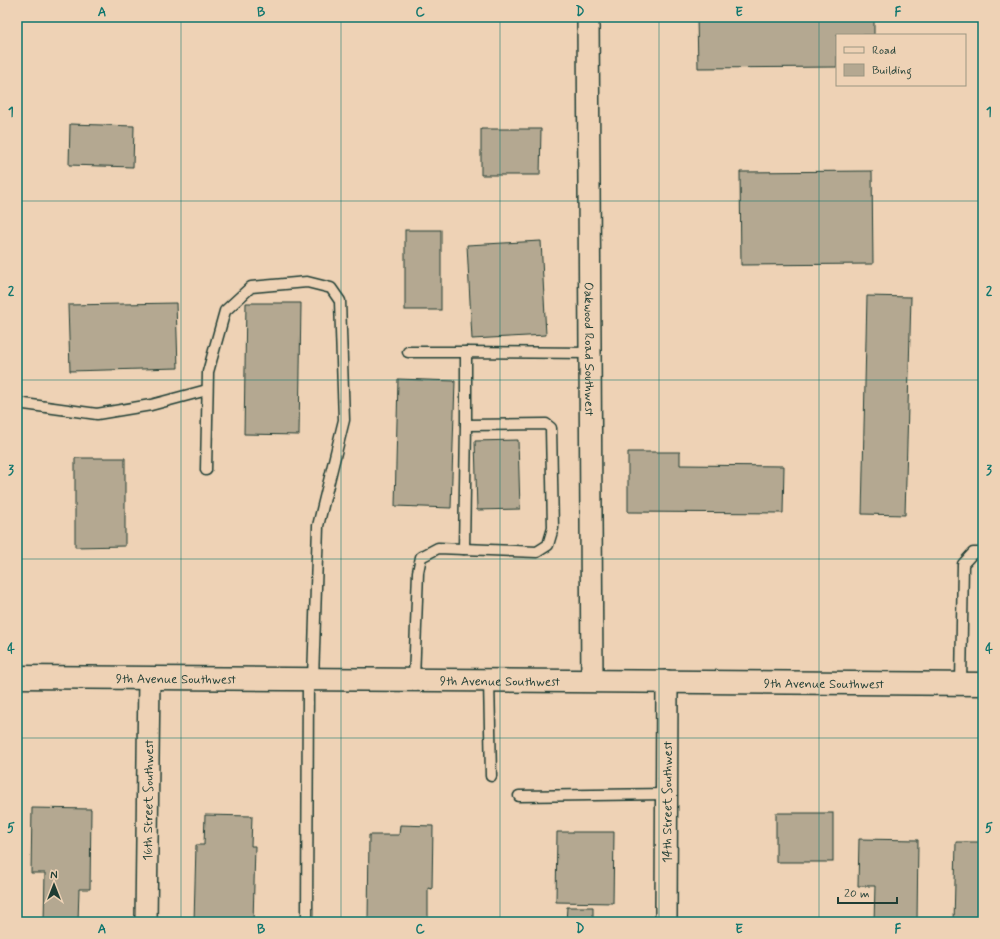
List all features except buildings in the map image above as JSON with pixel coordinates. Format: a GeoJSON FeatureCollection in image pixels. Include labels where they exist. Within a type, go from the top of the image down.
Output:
{"type":"FeatureCollection","features":[{"type":"Feature","properties":{"kind":"main road","name":"9th Avenue Southwest"},"geometry":{"type":"LineString","coordinates":[[17,677],[983,684]]}},
{"type":"Feature","properties":{"kind":"street","name":"Oakwood Road Southwest"},"geometry":{"type":"LineString","coordinates":[[588,17],[592,681]]}},
{"type":"Feature","properties":{"kind":"street","name":"16th Street Southwest"},"geometry":{"type":"LineString","coordinates":[[146,922],[149,678]]}},
{"type":"Feature","properties":{"kind":"street","name":"14th Street Southwest"},"geometry":{"type":"LineString","coordinates":[[666,922],[667,681]]}},
{"type":"Feature","properties":{"kind":"lane"},"geometry":{"type":"LineString","coordinates":[[206,470],[208,372],[225,311],[251,287],[307,282],[331,288],[340,301],[344,420],[318,526],[310,679],[307,922]]}},
{"type":"Feature","properties":{"kind":"lane"},"geometry":{"type":"LineString","coordinates":[[408,352],[590,353]]}},
{"type":"Feature","properties":{"kind":"lane"},"geometry":{"type":"LineString","coordinates":[[464,549],[466,352]]}},
{"type":"Feature","properties":{"kind":"lane"},"geometry":{"type":"LineString","coordinates":[[17,403],[97,414],[151,405],[207,390]]}},
{"type":"Feature","properties":{"kind":"lane"},"geometry":{"type":"LineString","coordinates":[[414,680],[418,572],[421,557],[438,548],[537,552],[548,545],[553,528],[551,428],[546,424],[466,425]]}},
{"type":"Feature","properties":{"kind":"lane"},"geometry":{"type":"LineString","coordinates":[[961,683],[963,564],[973,553],[983,553]]}},
{"type":"Feature","properties":{"kind":"lane"},"geometry":{"type":"LineString","coordinates":[[489,680],[491,776]]}},
{"type":"Feature","properties":{"kind":"lane"},"geometry":{"type":"LineString","coordinates":[[519,796],[667,794]]}}]}
